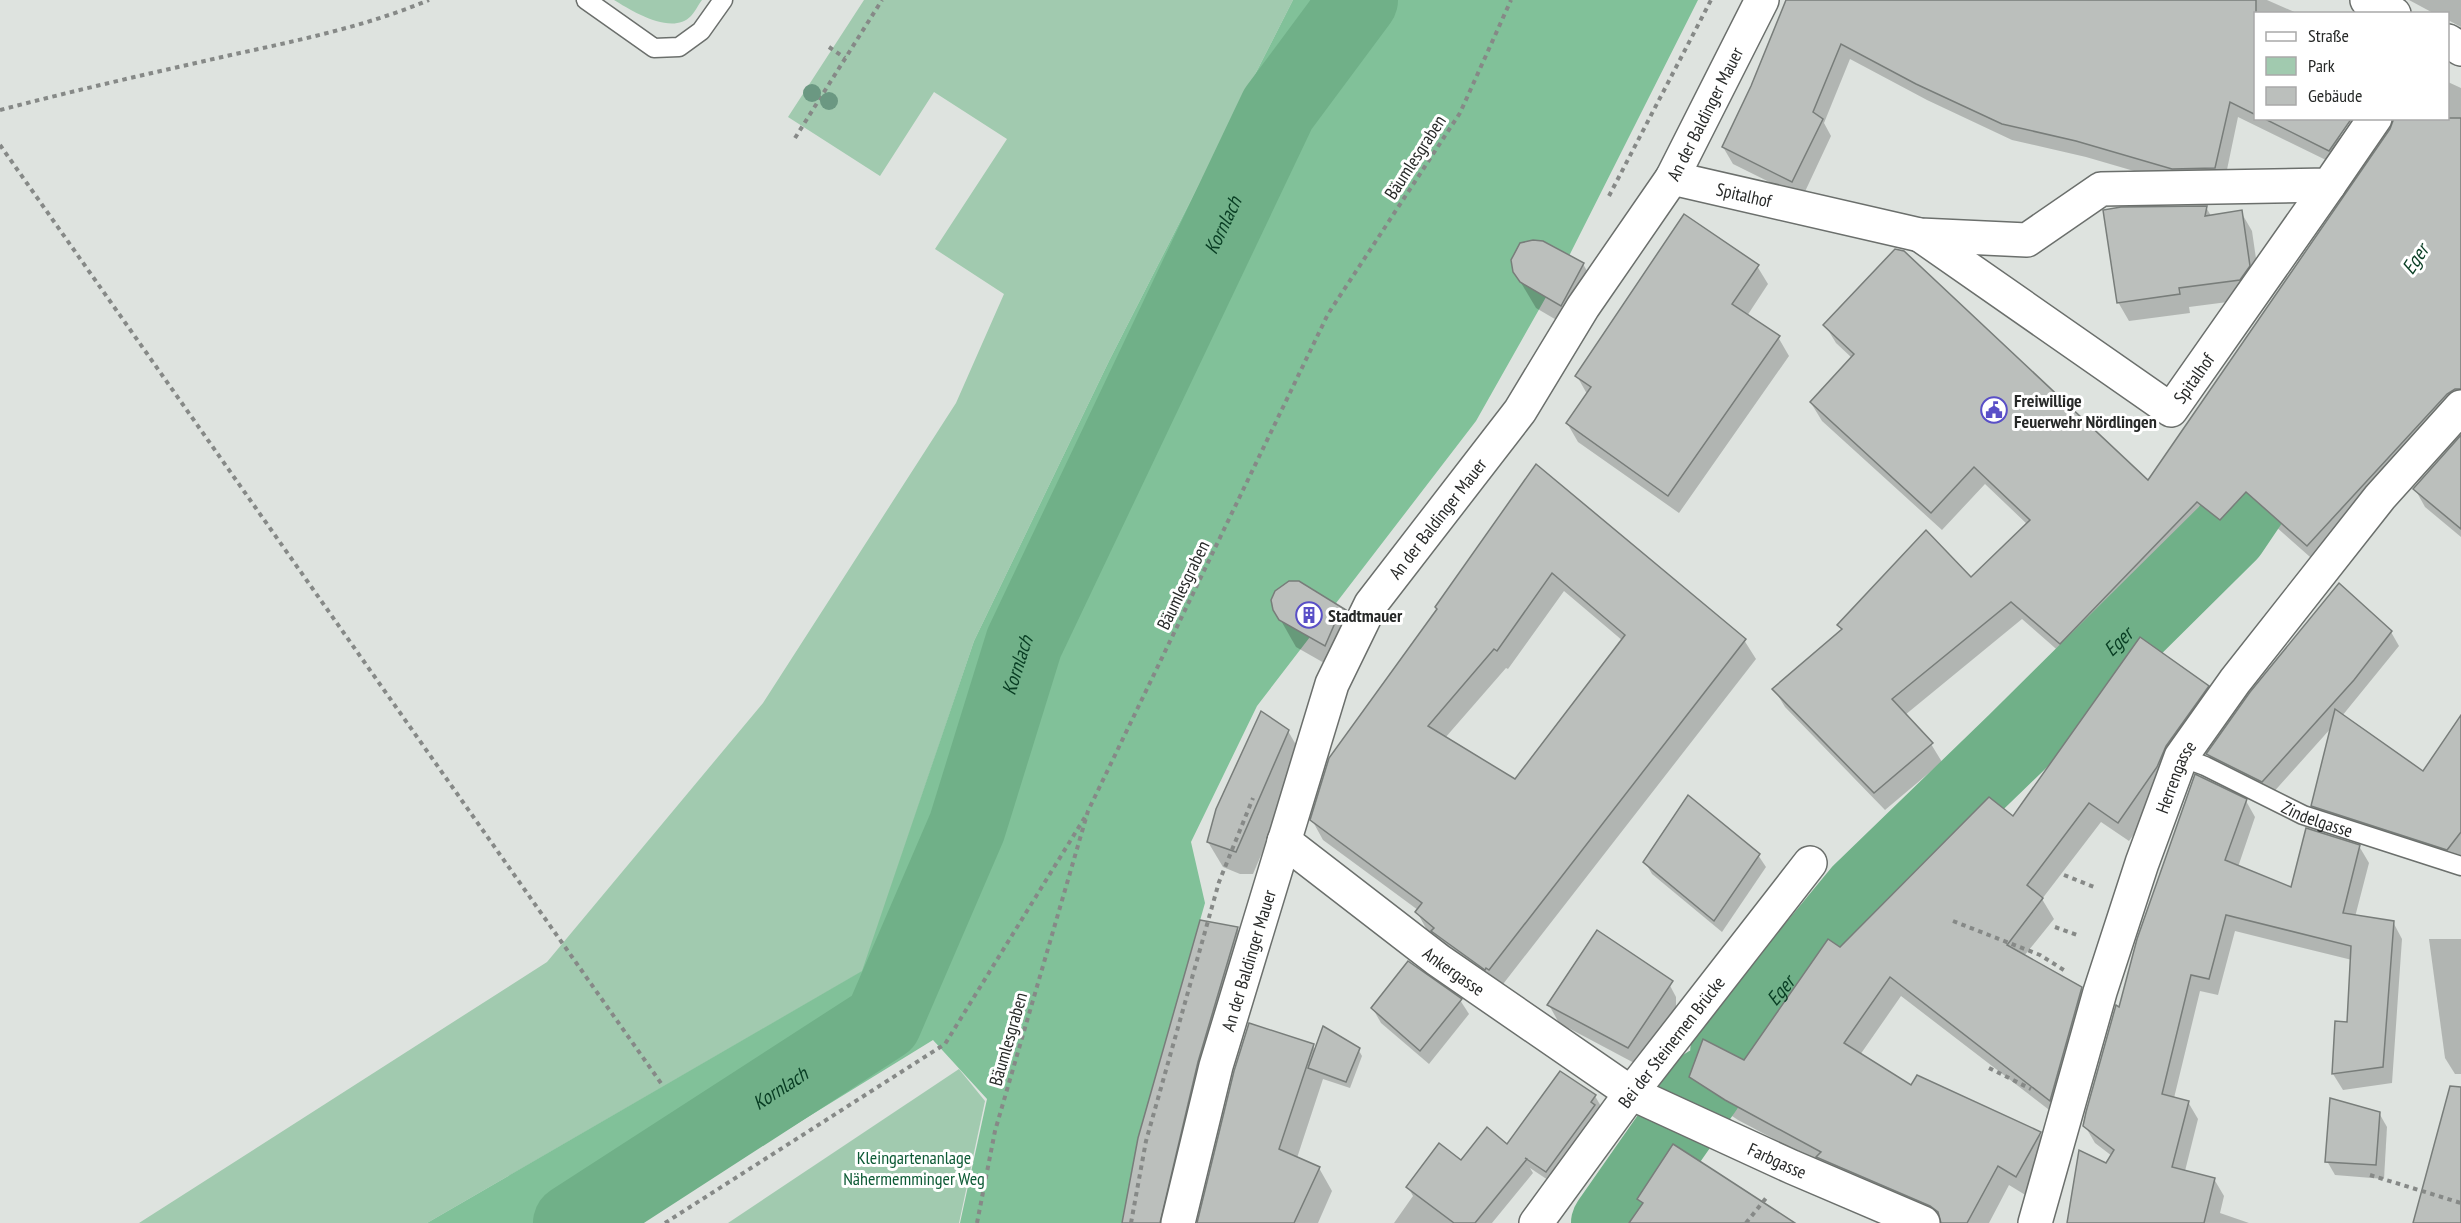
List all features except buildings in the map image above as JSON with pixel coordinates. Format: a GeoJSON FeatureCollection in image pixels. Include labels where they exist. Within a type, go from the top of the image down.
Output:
{"type":"FeatureCollection","features":[{"type":"Feature","properties":{"kind":"street","name":"An der Baldinger Mauer"},"geometry":{"type":"LineString","coordinates":[[1178,1223],[1216,1066],[1332,684],[1371,604],[1520,411],[1583,307],[1672,178],[1762,0]]}},
{"type":"Feature","properties":{"kind":"street"},"geometry":{"type":"LineString","coordinates":[[2367,0],[2390,12]]}},
{"type":"Feature","properties":{"kind":"street","name":"Spitalhof"},"geometry":{"type":"LineString","coordinates":[[1920,235],[2171,410],[2374,120]]}},
{"type":"Feature","properties":{"kind":"street","name":"Spitalhof"},"geometry":{"type":"LineString","coordinates":[[1672,178],[1920,235],[2027,240],[2101,189],[2329,185]]}},
{"type":"Feature","properties":{"kind":"street","name":"Herrengasse"},"geometry":{"type":"LineString","coordinates":[[2035,1223],[2100,992],[2142,863],[2181,757],[2235,681],[2373,507],[2461,407]]}},
{"type":"Feature","properties":{"kind":"street","name":"Ankergasse"},"geometry":{"type":"LineString","coordinates":[[1284,841],[1438,960],[1631,1093]]}},
{"type":"Feature","properties":{"kind":"street","name":"Bei der Steinernen Brücke"},"geometry":{"type":"LineString","coordinates":[[1536,1223],[1631,1093],[1810,863]]}},
{"type":"Feature","properties":{"kind":"street","name":"Farbgasse"},"geometry":{"type":"LineString","coordinates":[[1631,1093],[1706,1129],[1923,1223]]}},
{"type":"Feature","properties":{"kind":"lane"},"geometry":{"type":"LineString","coordinates":[[586,0],[654,48],[679,47],[701,31],[723,0]]}},
{"type":"Feature","properties":{"kind":"lane","name":"Zindelgasse"},"geometry":{"type":"LineString","coordinates":[[2181,757],[2205,766],[2303,815],[2461,866]]}},
{"type":"Feature","properties":{"kind":"path"},"geometry":{"type":"LineString","coordinates":[[0,110],[60,94],[316,36],[392,16],[429,0]]}},
{"type":"Feature","properties":{"kind":"path"},"geometry":{"type":"LineString","coordinates":[[795,138],[882,0]]}},
{"type":"Feature","properties":{"kind":"path","name":"Bäumlesgraben"},"geometry":{"type":"LineString","coordinates":[[977,1223],[995,1131],[1088,811],[1328,314],[1460,113],[1511,0]]}},
{"type":"Feature","properties":{"kind":"path"},"geometry":{"type":"LineString","coordinates":[[829,47],[845,58]]}},
{"type":"Feature","properties":{"kind":"path"},"geometry":{"type":"LineString","coordinates":[[0,145],[663,1086]]}},
{"type":"Feature","properties":{"kind":"path"},"geometry":{"type":"LineString","coordinates":[[665,1223],[945,1044],[1088,811]]}},
{"type":"Feature","properties":{"kind":"path"},"geometry":{"type":"LineString","coordinates":[[1953,921],[2040,955],[2100,992]]}},
{"type":"Feature","properties":{"kind":"path"},"geometry":{"type":"LineString","coordinates":[[1989,1068],[2066,1107]]}},
{"type":"Feature","properties":{"kind":"path"},"geometry":{"type":"LineString","coordinates":[[2370,1175],[2461,1203]]}},
{"type":"Feature","properties":{"kind":"green space"},"geometry":{"type":"Polygon","coordinates":[[[614,0],[702,0],[691,16],[683,22],[663,23],[641,15],[614,0]]]}},
{"type":"Feature","properties":{"kind":"green space"},"geometry":{"type":"Polygon","coordinates":[[[864,0],[1293,0],[1109,361],[974,641],[863,971],[427,1223],[139,1223],[547,962],[763,703],[956,403],[1004,294],[935,249],[1007,139],[934,92],[880,176],[788,117],[864,0]]]}},
{"type":"Feature","properties":{"kind":"green space"},"geometry":{"type":"Polygon","coordinates":[[[1293,0],[1698,0],[1567,260],[1476,421],[1257,706],[1191,842],[1205,903],[1138,1138],[1122,1223],[960,1223],[987,1099],[933,1040],[636,1223],[427,1223],[862,971],[974,641],[1109,361],[1293,0]]]}},
{"type":"Feature","properties":{"kind":"green space","name":"Kleingartenanlage Nähermemminger Weg"},"geometry":{"type":"Polygon","coordinates":[[[959,1069],[985,1101],[959,1223],[728,1223],[959,1069]]]}},
{"type":"Feature","properties":{"kind":"waterway","name":"Kornlach"},"geometry":{"type":"LineString","coordinates":[[572,1223],[883,1022],[967,827],[1024,643],[1278,109],[1359,0]]}},
{"type":"Feature","properties":{"kind":"waterway","name":"Eger"},"geometry":{"type":"LineString","coordinates":[[1729,1053],[1861,893],[2229,532],[2312,409]]}},
{"type":"Feature","properties":{"kind":"waterway","name":"Eger"},"geometry":{"type":"LineString","coordinates":[[1610,1223],[1705,1087]]}},
{"type":"Feature","properties":{"kind":"place","name":"Freiwillige Feuerwehr Nördlingen"},"geometry":{"type":"Point","coordinates":[1994,410]}},
{"type":"Feature","properties":{"kind":"place","name":"Stadtmauer"},"geometry":{"type":"Point","coordinates":[1309,615]}}]}
